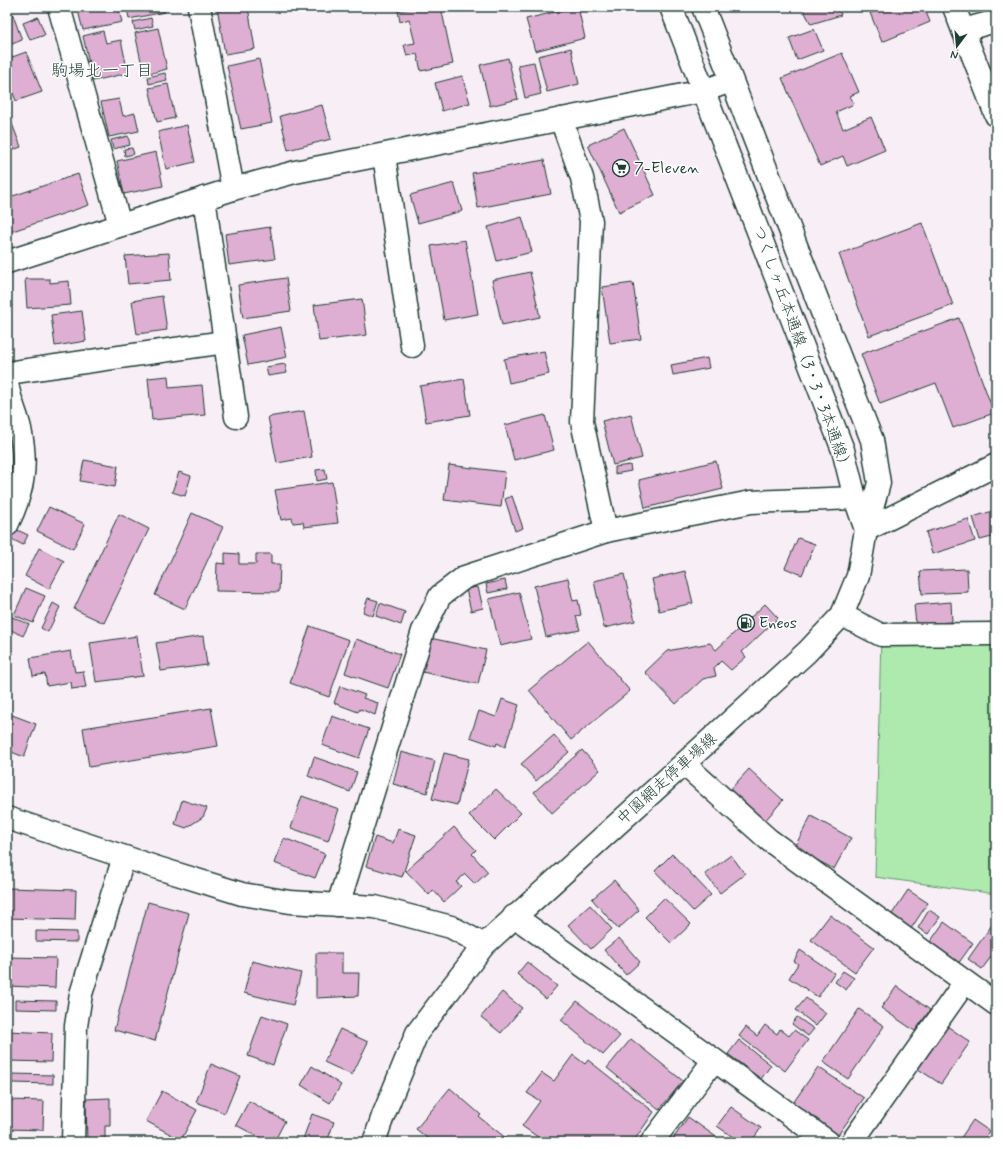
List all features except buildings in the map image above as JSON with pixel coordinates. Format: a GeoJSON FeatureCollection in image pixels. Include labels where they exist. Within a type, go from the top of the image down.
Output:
{"type":"FeatureCollection","features":[{"type":"Feature","properties":{"kind":"street"},"geometry":{"type":"LineString","coordinates":[[59,7],[120,225]]}},
{"type":"Feature","properties":{"kind":"street"},"geometry":{"type":"LineString","coordinates":[[199,7],[233,189]]}},
{"type":"Feature","properties":{"kind":"street","name":"つくしヶ丘本通線（3・3・3本通線）"},"geometry":{"type":"LineString","coordinates":[[670,7],[843,450],[855,498],[866,530]]}},
{"type":"Feature","properties":{"kind":"street","name":"つくしヶ丘本通線（3・3・3本通線）"},"geometry":{"type":"LineString","coordinates":[[703,7],[872,440],[879,483],[866,530]]}},
{"type":"Feature","properties":{"kind":"street"},"geometry":{"type":"LineString","coordinates":[[954,7],[996,115]]}},
{"type":"Feature","properties":{"kind":"street"},"geometry":{"type":"LineString","coordinates":[[963,30],[996,21]]}},
{"type":"Feature","properties":{"kind":"street"},"geometry":{"type":"LineString","coordinates":[[7,262],[204,198],[295,172],[704,92],[731,81]]}},
{"type":"Feature","properties":{"kind":"street"},"geometry":{"type":"LineString","coordinates":[[561,119],[582,178],[591,221],[582,422],[606,530]]}},
{"type":"Feature","properties":{"kind":"street"},"geometry":{"type":"LineString","coordinates":[[384,154],[412,346]]}},
{"type":"Feature","properties":{"kind":"street"},"geometry":{"type":"LineString","coordinates":[[204,198],[236,417]]}},
{"type":"Feature","properties":{"kind":"street"},"geometry":{"type":"LineString","coordinates":[[7,373],[225,342]]}},
{"type":"Feature","properties":{"kind":"street"},"geometry":{"type":"LineString","coordinates":[[7,381],[7,386],[20,430],[24,465],[19,498],[7,525]]}},
{"type":"Feature","properties":{"kind":"street"},"geometry":{"type":"LineString","coordinates":[[866,530],[996,465]]}},
{"type":"Feature","properties":{"kind":"street"},"geometry":{"type":"LineString","coordinates":[[338,905],[423,631],[440,596],[465,577],[606,530],[751,502],[855,498]]}},
{"type":"Feature","properties":{"kind":"street","name":"中園網走停車場線"},"geometry":{"type":"LineString","coordinates":[[374,1142],[417,1033],[484,945],[514,916],[807,652],[842,615],[858,576],[866,530]]}},
{"type":"Feature","properties":{"kind":"street"},"geometry":{"type":"LineString","coordinates":[[842,615],[881,635],[996,634]]}},
{"type":"Feature","properties":{"kind":"street"},"geometry":{"type":"LineString","coordinates":[[684,764],[769,840],[996,1004]]}},
{"type":"Feature","properties":{"kind":"street"},"geometry":{"type":"LineString","coordinates":[[7,818],[242,894],[290,902],[375,907],[440,923],[471,936],[484,945]]}},
{"type":"Feature","properties":{"kind":"street"},"geometry":{"type":"LineString","coordinates":[[73,1142],[76,1026],[81,994],[124,857]]}},
{"type":"Feature","properties":{"kind":"street"},"geometry":{"type":"LineString","coordinates":[[514,916],[828,1142]]}},
{"type":"Feature","properties":{"kind":"street"},"geometry":{"type":"LineString","coordinates":[[852,1142],[965,982]]}},
{"type":"Feature","properties":{"kind":"street"},"geometry":{"type":"LineString","coordinates":[[652,1142],[714,1060]]}},
{"type":"Feature","properties":{"kind":"green space"},"geometry":{"type":"Polygon","coordinates":[[[996,634],[996,894],[875,877],[881,635],[996,634]]]}},
{"type":"Feature","properties":{"kind":"place","name":"7-Eleven"},"geometry":{"type":"Point","coordinates":[621,168]}},
{"type":"Feature","properties":{"kind":"place","name":"Eneos"},"geometry":{"type":"Point","coordinates":[746,623]}},
{"type":"Feature","properties":{"kind":"district","name":"駒場北一丁目"},"geometry":{"type":"Point","coordinates":[102,71]}}]}
